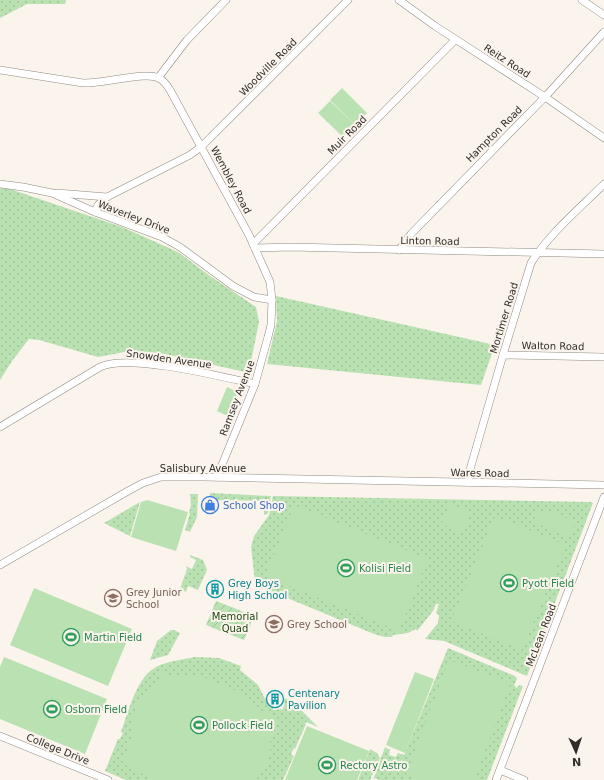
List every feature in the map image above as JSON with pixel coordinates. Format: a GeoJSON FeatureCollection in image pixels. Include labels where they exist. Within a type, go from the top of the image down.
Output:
{"type":"FeatureCollection","features":[{"type":"Feature","properties":{"kind":"street"},"geometry":{"type":"LineString","coordinates":[[0,70],[83,83],[97,83],[153,76],[158,78],[187,40],[226,0]]}},
{"type":"Feature","properties":{"kind":"street","name":"Reitz Road"},"geometry":{"type":"LineString","coordinates":[[399,0],[455,40],[545,97],[604,138]]}},
{"type":"Feature","properties":{"kind":"street"},"geometry":{"type":"LineString","coordinates":[[582,0],[604,15]]}},
{"type":"Feature","properties":{"kind":"street","name":"Woodville Road"},"geometry":{"type":"LineString","coordinates":[[107,197],[190,155],[201,147],[345,1]]}},
{"type":"Feature","properties":{"kind":"street","name":"Hampton Road"},"geometry":{"type":"LineString","coordinates":[[399,250],[416,228],[545,97],[604,32]]}},
{"type":"Feature","properties":{"kind":"street","name":"Muir Road"},"geometry":{"type":"LineString","coordinates":[[254,246],[455,40]]}},
{"type":"Feature","properties":{"kind":"street","name":"Wembley Road"},"geometry":{"type":"LineString","coordinates":[[158,78],[165,83],[170,90],[254,246],[270,282],[272,300]]}},
{"type":"Feature","properties":{"kind":"street","name":"Waverley Drive"},"geometry":{"type":"LineString","coordinates":[[0,184],[52,193],[95,212],[162,237],[180,247],[233,286],[254,297],[272,300]]}},
{"type":"Feature","properties":{"kind":"street","name":"Mortimer Road"},"geometry":{"type":"LineString","coordinates":[[468,482],[471,466],[531,263],[552,236],[604,184]]}},
{"type":"Feature","properties":{"kind":"street"},"geometry":{"type":"LineString","coordinates":[[52,193],[107,197]]}},
{"type":"Feature","properties":{"kind":"street"},"geometry":{"type":"LineString","coordinates":[[95,212],[98,205],[107,197]]}},
{"type":"Feature","properties":{"kind":"street","name":"Linton Road"},"geometry":{"type":"LineString","coordinates":[[254,246],[604,254]]}},
{"type":"Feature","properties":{"kind":"street","name":"Ramsey Avenue"},"geometry":{"type":"LineString","coordinates":[[217,477],[255,384],[270,330],[272,300]]}},
{"type":"Feature","properties":{"kind":"street","name":"Walton Road"},"geometry":{"type":"LineString","coordinates":[[503,355],[604,357]]}},
{"type":"Feature","properties":{"kind":"street","name":"Snowden Avenue"},"geometry":{"type":"LineString","coordinates":[[0,427],[106,364],[141,364],[192,371],[255,384]]}},
{"type":"Feature","properties":{"kind":"street","name":"Salisbury Avenue"},"geometry":{"type":"LineString","coordinates":[[0,565],[143,483],[165,477],[356,480]]}},
{"type":"Feature","properties":{"kind":"street","name":"Wares Road"},"geometry":{"type":"LineString","coordinates":[[356,480],[604,485]]}},
{"type":"Feature","properties":{"kind":"street","name":"McLean Road"},"geometry":{"type":"LineString","coordinates":[[496,780],[604,497]]}},
{"type":"Feature","properties":{"kind":"street","name":"College Drive"},"geometry":{"type":"LineString","coordinates":[[0,736],[91,777],[108,780]]}},
{"type":"Feature","properties":{"kind":"street"},"geometry":{"type":"LineString","coordinates":[[500,770],[524,780]]}},
{"type":"Feature","properties":{"kind":"green space"},"geometry":{"type":"Polygon","coordinates":[[[0,0],[66,0],[65,4],[27,4],[0,18],[0,0]]]}},
{"type":"Feature","properties":{"kind":"green space"},"geometry":{"type":"Polygon","coordinates":[[[342,88],[367,113],[355,125],[330,100],[342,88]]]}},
{"type":"Feature","properties":{"kind":"green space"},"geometry":{"type":"Polygon","coordinates":[[[330,101],[355,125],[343,137],[318,113],[330,101]]]}},
{"type":"Feature","properties":{"kind":"green space"},"geometry":{"type":"Polygon","coordinates":[[[0,188],[10,189],[122,227],[178,252],[256,307],[259,322],[250,366],[245,372],[160,353],[130,351],[98,357],[39,340],[29,339],[0,380],[0,188]]]}},
{"type":"Feature","properties":{"kind":"green space"},"geometry":{"type":"Polygon","coordinates":[[[276,296],[495,345],[481,385],[267,364],[277,321],[276,296]]]}},
{"type":"Feature","properties":{"kind":"green space"},"geometry":{"type":"Polygon","coordinates":[[[227,387],[238,392],[228,416],[217,411],[227,387]]]}},
{"type":"Feature","properties":{"kind":"green space"},"geometry":{"type":"Polygon","coordinates":[[[210,493],[271,496],[268,513],[264,515],[264,501],[210,500],[210,493]]]}},
{"type":"Feature","properties":{"kind":"green space"},"geometry":{"type":"Polygon","coordinates":[[[190,494],[198,494],[197,517],[190,532],[185,530],[190,513],[190,494]]]}},
{"type":"Feature","properties":{"kind":"green space"},"geometry":{"type":"Polygon","coordinates":[[[273,496],[593,503],[527,676],[444,641],[425,639],[438,623],[439,615],[436,613],[439,604],[436,604],[433,611],[417,631],[416,629],[408,633],[385,637],[374,634],[261,586],[262,582],[261,584],[255,581],[251,547],[254,536],[269,515],[273,496]]]}},
{"type":"Feature","properties":{"kind":"green space"},"geometry":{"type":"Polygon","coordinates":[[[147,500],[188,512],[176,551],[131,537],[141,502],[147,500]]]}},
{"type":"Feature","properties":{"kind":"green space"},"geometry":{"type":"Polygon","coordinates":[[[140,502],[130,536],[104,523],[140,502]]]}},
{"type":"Feature","properties":{"kind":"green space"},"geometry":{"type":"Polygon","coordinates":[[[450,504],[471,513],[463,533],[441,524],[450,504]]]}},
{"type":"Feature","properties":{"kind":"green space","name":"Kolisi Field"},"geometry":{"type":"Polygon","coordinates":[[[294,505],[428,559],[399,631],[265,576],[294,505]]]}},
{"type":"Feature","properties":{"kind":"green space"},"geometry":{"type":"Polygon","coordinates":[[[544,509],[576,522],[570,537],[533,522],[537,511],[542,513],[544,509]]]}},
{"type":"Feature","properties":{"kind":"green space","name":"Pyott Field"},"geometry":{"type":"Polygon","coordinates":[[[495,516],[566,545],[522,650],[451,621],[495,516]]]}},
{"type":"Feature","properties":{"kind":"green space"},"geometry":{"type":"Polygon","coordinates":[[[190,555],[203,560],[207,570],[198,590],[188,586],[186,592],[180,589],[187,569],[186,566],[192,569],[196,560],[190,557],[190,555]]]}},
{"type":"Feature","properties":{"kind":"green space","name":"Martin Field"},"geometry":{"type":"Polygon","coordinates":[[[34,588],[132,629],[108,686],[10,645],[34,588]]]}},
{"type":"Feature","properties":{"kind":"green space","name":"Memorial Quad"},"geometry":{"type":"Polygon","coordinates":[[[216,601],[254,616],[244,640],[206,625],[216,601]]]}},
{"type":"Feature","properties":{"kind":"green space"},"geometry":{"type":"Polygon","coordinates":[[[171,630],[180,633],[168,655],[150,660],[157,641],[171,630]]]}},
{"type":"Feature","properties":{"kind":"green space"},"geometry":{"type":"Polygon","coordinates":[[[448,648],[515,676],[517,679],[514,685],[517,688],[519,685],[523,686],[487,780],[379,780],[375,778],[373,780],[385,747],[390,750],[389,755],[396,757],[398,753],[404,755],[448,648]]]}},
{"type":"Feature","properties":{"kind":"green space","name":"Osborn Field"},"geometry":{"type":"Polygon","coordinates":[[[4,657],[107,699],[85,754],[0,719],[0,667],[4,657]]]}},
{"type":"Feature","properties":{"kind":"green space","name":"Pollock Field"},"geometry":{"type":"Polygon","coordinates":[[[195,657],[219,658],[241,666],[240,670],[258,685],[264,697],[274,710],[283,709],[285,703],[283,701],[286,698],[291,704],[299,708],[318,727],[306,722],[305,723],[306,724],[295,749],[294,748],[291,754],[294,756],[283,780],[126,780],[105,771],[118,739],[120,739],[123,733],[121,732],[133,698],[147,674],[162,664],[195,657]]]}},
{"type":"Feature","properties":{"kind":"green space"},"geometry":{"type":"Polygon","coordinates":[[[449,660],[511,683],[474,780],[419,780],[406,775],[449,660]]]}},
{"type":"Feature","properties":{"kind":"green space","name":"Pollock Field"},"geometry":{"type":"Polygon","coordinates":[[[162,672],[172,677],[190,675],[206,678],[246,695],[261,710],[279,719],[270,738],[270,752],[268,760],[261,774],[256,780],[154,780],[122,763],[131,742],[131,723],[136,707],[145,694],[157,684],[162,672]]]}},
{"type":"Feature","properties":{"kind":"green space"},"geometry":{"type":"Polygon","coordinates":[[[415,672],[434,679],[405,753],[386,745],[415,672]]]}},
{"type":"Feature","properties":{"kind":"green space","name":"Rectory Astro"},"geometry":{"type":"Polygon","coordinates":[[[307,726],[369,751],[357,780],[285,780],[307,726]]]}},
{"type":"Feature","properties":{"kind":"green space"},"geometry":{"type":"Polygon","coordinates":[[[370,749],[377,753],[380,758],[370,780],[358,780],[370,749]]]}},
{"type":"Feature","properties":{"kind":"place","name":"School Shop"},"geometry":{"type":"Point","coordinates":[210,505]}},
{"type":"Feature","properties":{"kind":"place","name":"Kolisi Field"},"geometry":{"type":"Point","coordinates":[346,568]}},
{"type":"Feature","properties":{"kind":"place","name":"Pyott Field"},"geometry":{"type":"Point","coordinates":[509,583]}},
{"type":"Feature","properties":{"kind":"place","name":"Grey Boys High School"},"geometry":{"type":"Point","coordinates":[215,589]}},
{"type":"Feature","properties":{"kind":"place","name":"Grey Junior School"},"geometry":{"type":"Point","coordinates":[113,598]}},
{"type":"Feature","properties":{"kind":"place","name":"Grey School"},"geometry":{"type":"Point","coordinates":[274,624]}},
{"type":"Feature","properties":{"kind":"place","name":"Martin Field"},"geometry":{"type":"Point","coordinates":[71,637]}},
{"type":"Feature","properties":{"kind":"place","name":"Centenary Pavilion"},"geometry":{"type":"Point","coordinates":[275,699]}},
{"type":"Feature","properties":{"kind":"place","name":"Osborn Field"},"geometry":{"type":"Point","coordinates":[52,709]}},
{"type":"Feature","properties":{"kind":"place","name":"Pollock Field"},"geometry":{"type":"Point","coordinates":[199,725]}},
{"type":"Feature","properties":{"kind":"place","name":"Rectory Astro"},"geometry":{"type":"Point","coordinates":[327,765]}}]}
